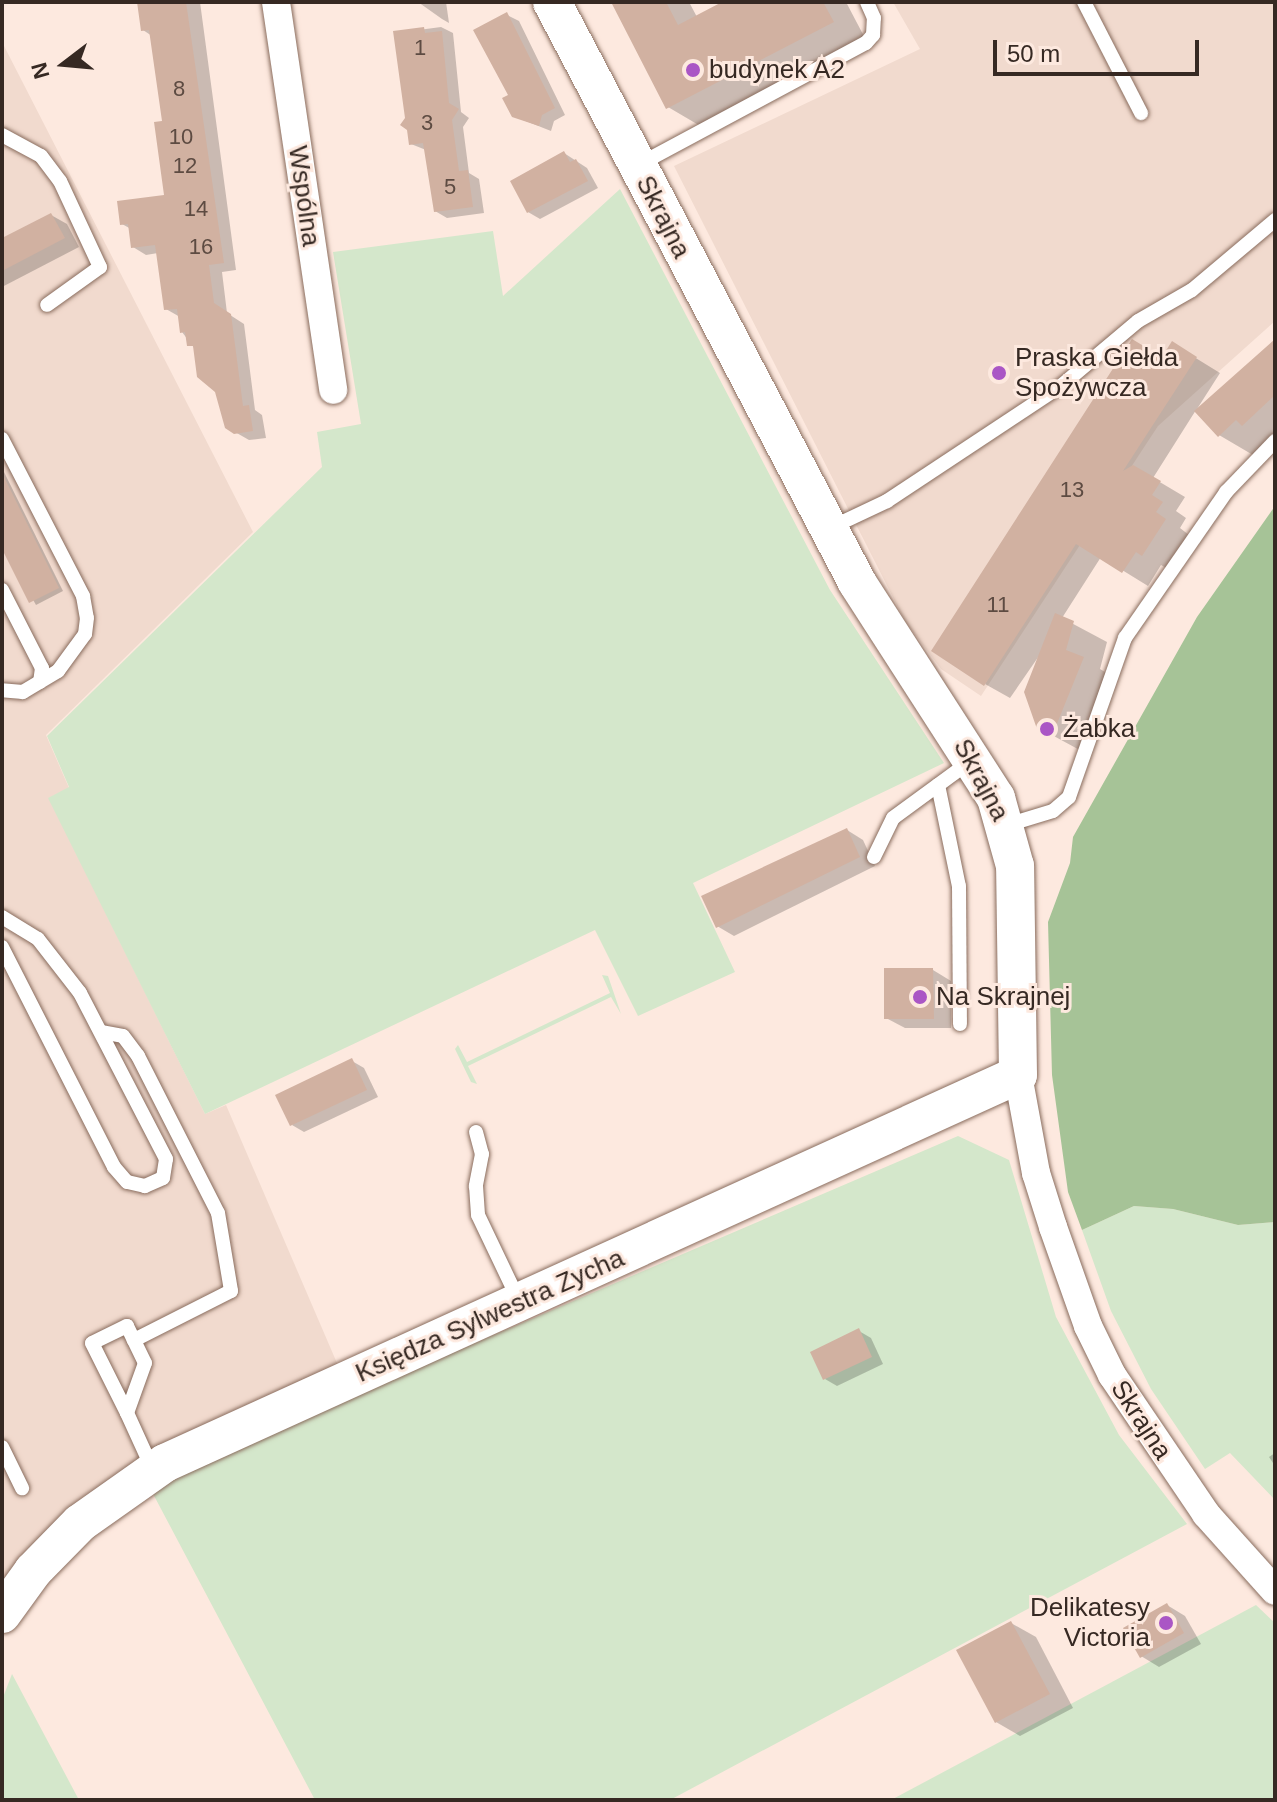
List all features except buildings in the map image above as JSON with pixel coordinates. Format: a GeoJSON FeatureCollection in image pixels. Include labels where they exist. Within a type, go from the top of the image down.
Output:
{"type":"FeatureCollection","features":[{"type":"Feature","properties":{"kind":"street","name":"Wspólna"},"geometry":{"type":"LineString","coordinates":[[276,2],[333,390]]}},
{"type":"Feature","properties":{"kind":"street","name":"Skrajna"},"geometry":{"type":"LineString","coordinates":[[552,2],[829,529],[889,634],[974,760],[1007,825],[1015,866],[1018,1075],[1040,1186],[1075,1292],[1112,1375],[1206,1514],[1275,1591]]}},
{"type":"Feature","properties":{"kind":"street","name":"Księdza Sylwestra Zycha"},"geometry":{"type":"LineString","coordinates":[[2,1614],[33,1571],[80,1523],[153,1470],[1018,1075]]}},
{"type":"Feature","properties":{"kind":"lane"},"geometry":{"type":"LineString","coordinates":[[637,166],[866,43],[873,35],[874,18],[867,2]]}},
{"type":"Feature","properties":{"kind":"lane"},"geometry":{"type":"LineString","coordinates":[[1084,2],[1141,113]]}},
{"type":"Feature","properties":{"kind":"lane"},"geometry":{"type":"LineString","coordinates":[[2,135],[41,156],[60,181],[100,267],[47,305]]}},
{"type":"Feature","properties":{"kind":"lane"},"geometry":{"type":"LineString","coordinates":[[829,529],[887,501],[1062,385],[1138,321],[1192,290],[1275,220]]}},
{"type":"Feature","properties":{"kind":"lane"},"geometry":{"type":"LineString","coordinates":[[2,439],[83,596],[87,618],[74,653],[40,682],[23,692],[2,690]]}},
{"type":"Feature","properties":{"kind":"lane"},"geometry":{"type":"LineString","coordinates":[[1007,825],[1053,811],[1069,797],[1125,638],[1226,492],[1275,441]]}},
{"type":"Feature","properties":{"kind":"lane"},"geometry":{"type":"LineString","coordinates":[[2,590],[42,668],[40,682]]}},
{"type":"Feature","properties":{"kind":"lane"},"geometry":{"type":"LineString","coordinates":[[874,857],[893,818],[974,760]]}},
{"type":"Feature","properties":{"kind":"lane"},"geometry":{"type":"LineString","coordinates":[[938,785],[959,886],[960,1024]]}},
{"type":"Feature","properties":{"kind":"lane"},"geometry":{"type":"LineString","coordinates":[[2,917],[38,939],[80,993],[166,1159],[163,1178],[145,1186],[127,1182],[114,1167],[2,947]]}},
{"type":"Feature","properties":{"kind":"lane"},"geometry":{"type":"LineString","coordinates":[[101,1032],[123,1036],[138,1056],[218,1213],[231,1291],[134,1340]]}},
{"type":"Feature","properties":{"kind":"lane"},"geometry":{"type":"LineString","coordinates":[[476,1132],[482,1154],[476,1186],[478,1215],[519,1302]]}},
{"type":"Feature","properties":{"kind":"lane"},"geometry":{"type":"LineString","coordinates":[[127,1413],[145,1363],[127,1326],[92,1343],[153,1470]]}},
{"type":"Feature","properties":{"kind":"lane"},"geometry":{"type":"LineString","coordinates":[[2,1447],[22,1488]]}},
{"type":"Feature","properties":{"kind":"shaded area","name":"Praska Giełda Spożywcza"},"geometry":{"type":"Polygon","coordinates":[[[893,2],[1275,2],[1275,321],[1158,426],[981,696],[941,669],[905,621],[674,166],[920,49],[893,2]]]}},
{"type":"Feature","properties":{"kind":"shaded area"},"geometry":{"type":"Polygon","coordinates":[[[2,42],[253,532],[46,735],[69,788],[49,798],[205,1114],[226,1105],[343,1377],[201,1441],[2,1608],[2,42]]]}},
{"type":"Feature","properties":{"kind":"green space"},"geometry":{"type":"Polygon","coordinates":[[[620,189],[830,590],[944,763],[693,883],[735,972],[638,1016],[595,930],[205,1114],[48,798],[69,787],[47,736],[322,467],[317,432],[361,424],[333,252],[493,231],[503,296],[620,189]]]}},
{"type":"Feature","properties":{"kind":"green space"},"geometry":{"type":"Polygon","coordinates":[[[1275,506],[1275,1222],[1238,1225],[1173,1209],[1134,1206],[1082,1230],[1068,1192],[1052,1075],[1048,922],[1070,863],[1073,837],[1197,617],[1275,506]]]}},
{"type":"Feature","properties":{"kind":"green space"},"geometry":{"type":"Polygon","coordinates":[[[602,975],[608,976],[621,1014],[611,997],[468,1066],[477,1084],[471,1082],[455,1049],[458,1045],[467,1062],[610,993],[602,975]]]}},
{"type":"Feature","properties":{"kind":"green space"},"geometry":{"type":"Polygon","coordinates":[[[958,1136],[1009,1160],[1056,1317],[1119,1435],[1187,1524],[670,1800],[315,1800],[151,1490],[382,1383],[958,1136]]]}},
{"type":"Feature","properties":{"kind":"green space"},"geometry":{"type":"Polygon","coordinates":[[[1134,1206],[1173,1209],[1238,1225],[1275,1222],[1275,1500],[1230,1453],[1205,1469],[1151,1389],[1111,1311],[1082,1230],[1134,1206]]]}},
{"type":"Feature","properties":{"kind":"green space"},"geometry":{"type":"Polygon","coordinates":[[[1256,1605],[1275,1623],[1275,1800],[891,1800],[1256,1605]]]}},
{"type":"Feature","properties":{"kind":"green space"},"geometry":{"type":"Polygon","coordinates":[[[12,1674],[79,1800],[2,1800],[2,1700],[12,1674]]]}},
{"type":"Feature","properties":{"kind":"place","name":"budynek A2"},"geometry":{"type":"Point","coordinates":[693,70]}},
{"type":"Feature","properties":{"kind":"place","name":"Praska Giełda Spożywcza"},"geometry":{"type":"Point","coordinates":[999,373]}},
{"type":"Feature","properties":{"kind":"place","name":"Żabka"},"geometry":{"type":"Point","coordinates":[1047,729]}},
{"type":"Feature","properties":{"kind":"place","name":"Na Skrajnej"},"geometry":{"type":"Point","coordinates":[920,997]}},
{"type":"Feature","properties":{"kind":"place","name":"Delikatesy Victoria"},"geometry":{"type":"Point","coordinates":[1166,1623]}}]}
